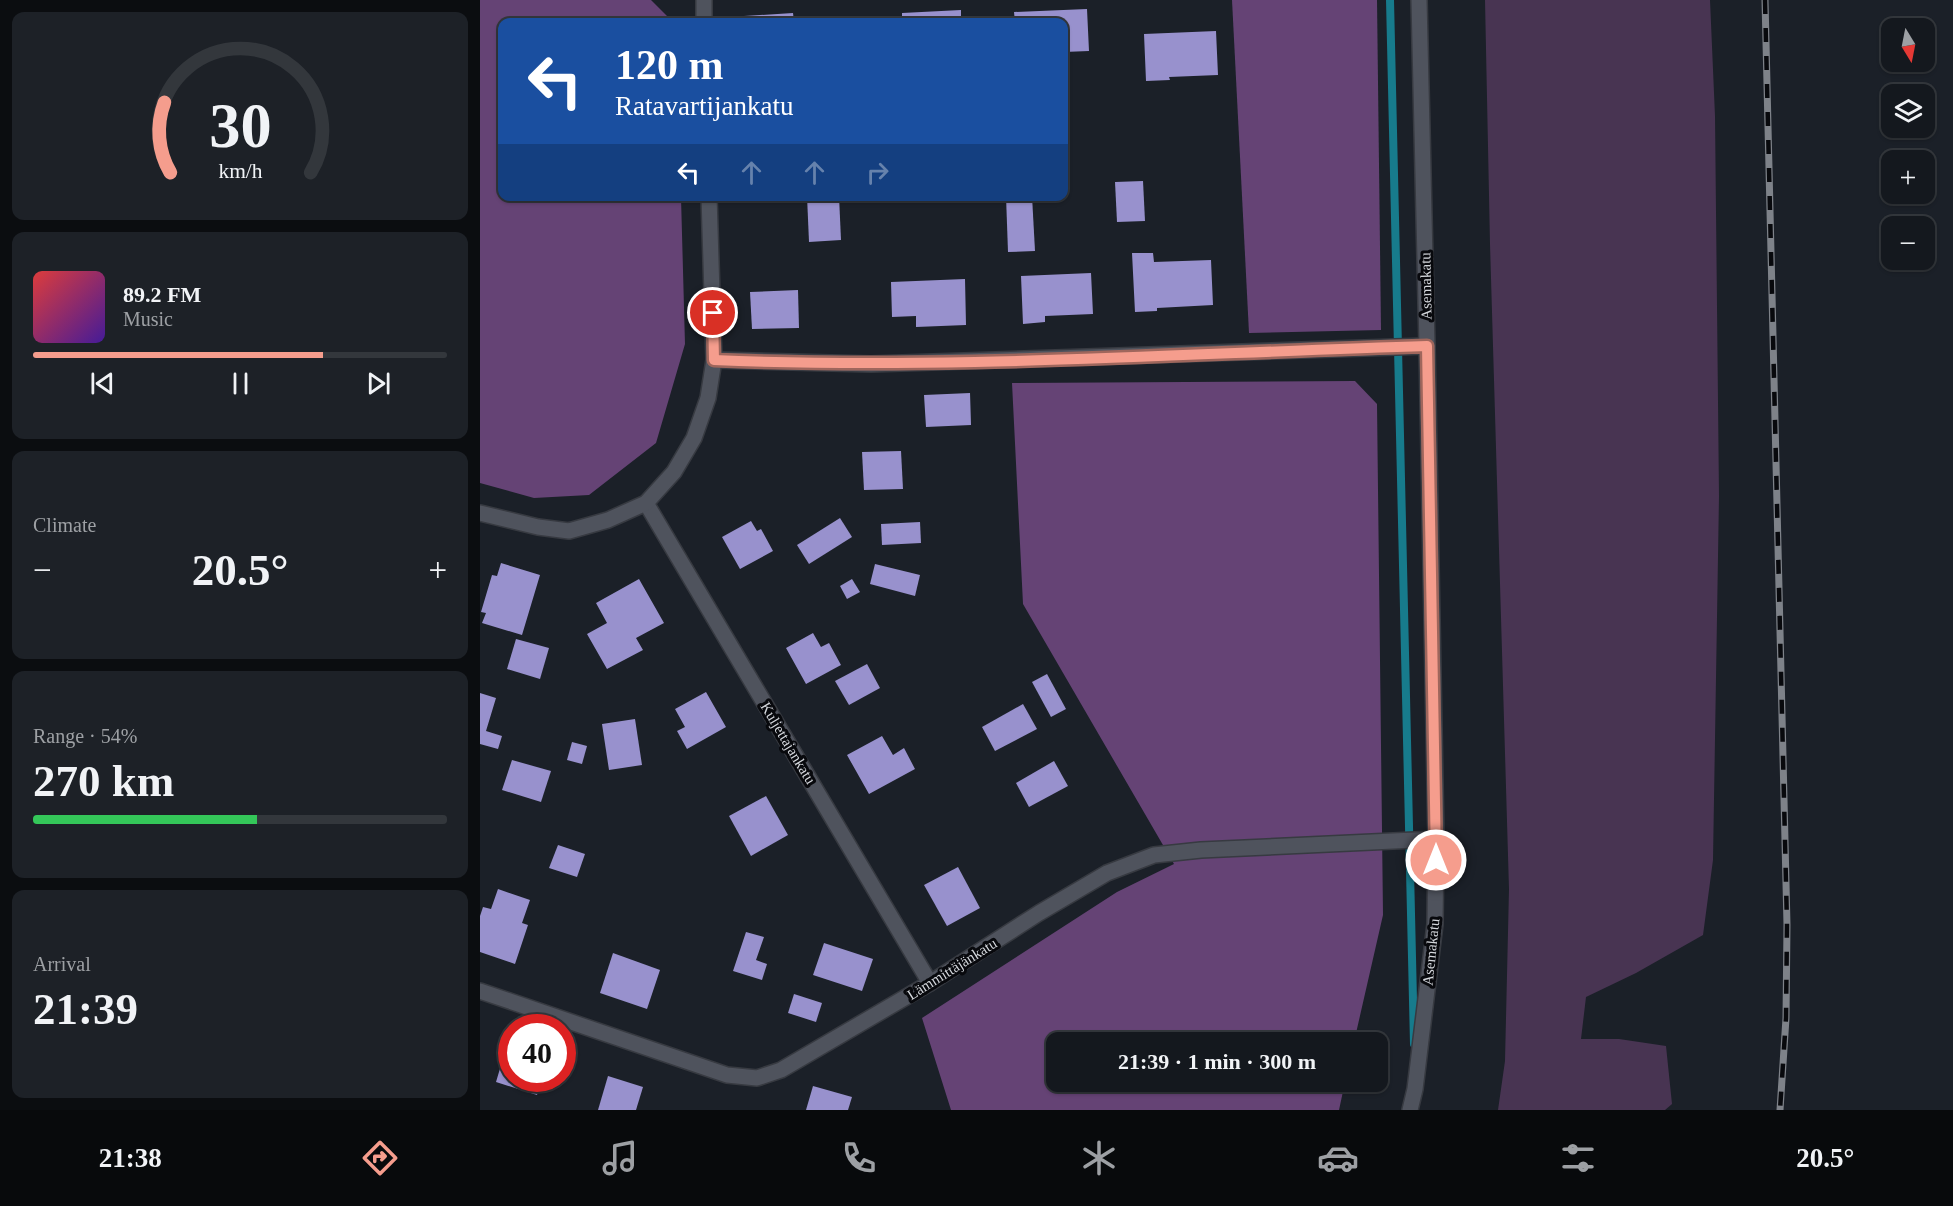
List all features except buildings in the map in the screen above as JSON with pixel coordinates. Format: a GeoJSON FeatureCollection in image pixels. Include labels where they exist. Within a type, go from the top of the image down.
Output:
{"type":"FeatureCollection","features":[{"type":"Feature","properties":{"kind":"street"},"geometry":{"type":"LineString","coordinates":[[704,0],[704,18]]}},
{"type":"Feature","properties":{"kind":"street","name":"Asemakatu"},"geometry":{"type":"LineString","coordinates":[[1410,1110],[1415,1089],[1435,924],[1436,839],[1419,0]]}},
{"type":"Feature","properties":{"kind":"street"},"geometry":{"type":"LineString","coordinates":[[480,513],[538,527],[569,531],[608,520],[646,503],[674,471],[694,438],[708,398],[714,360],[709,201]]}},
{"type":"Feature","properties":{"kind":"street"},"geometry":{"type":"LineString","coordinates":[[714,360],[882,364],[1427,346]]}},
{"type":"Feature","properties":{"kind":"street","name":"Kuljettajankatu"},"geometry":{"type":"LineString","coordinates":[[646,503],[930,983]]}},
{"type":"Feature","properties":{"kind":"street","name":"Lämmittäjänkatu"},"geometry":{"type":"LineString","coordinates":[[480,991],[727,1075],[757,1078],[781,1070],[930,983],[1107,873],[1154,855],[1201,850],[1436,839]]}},
{"type":"Feature","properties":{"kind":"shaded area"},"geometry":{"type":"Polygon","coordinates":[[[480,0],[651,0],[669,18],[498,18],[498,201],[681,201],[685,344],[656,443],[589,495],[534,498],[480,483],[480,0]]]}},
{"type":"Feature","properties":{"kind":"shaded area"},"geometry":{"type":"Polygon","coordinates":[[[1232,0],[1377,0],[1381,330],[1249,333],[1232,0]]]}},
{"type":"Feature","properties":{"kind":"shaded area"},"geometry":{"type":"Polygon","coordinates":[[[1485,0],[1710,0],[1715,116],[1719,496],[1713,860],[1703,935],[1636,973],[1586,997],[1581,1039],[1619,1039],[1666,1046],[1672,1104],[1665,1110],[1498,1110],[1505,1061],[1509,889],[1485,0]]]}},
{"type":"Feature","properties":{"kind":"shaded area"},"geometry":{"type":"Polygon","coordinates":[[[1355,381],[1377,404],[1383,915],[1356,1032],[1046,1032],[1046,1092],[1343,1092],[1339,1110],[951,1110],[922,1018],[1117,892],[1174,864],[1023,604],[1012,383],[1355,381]]]}},
{"type":"Feature","properties":{"kind":"waterway"},"geometry":{"type":"LineString","coordinates":[[1390,0],[1414,1044]]}},
{"type":"Feature","properties":{"kind":"railway"},"geometry":{"type":"LineString","coordinates":[[1765,0],[1787,925],[1786,1018],[1780,1110]]}},
{"type":"Feature","properties":{"kind":"route"},"geometry":{"type":"LineString","coordinates":[[713,313],[714,360],[756,362],[871,364],[1427,346],[1436,860]]}}]}
